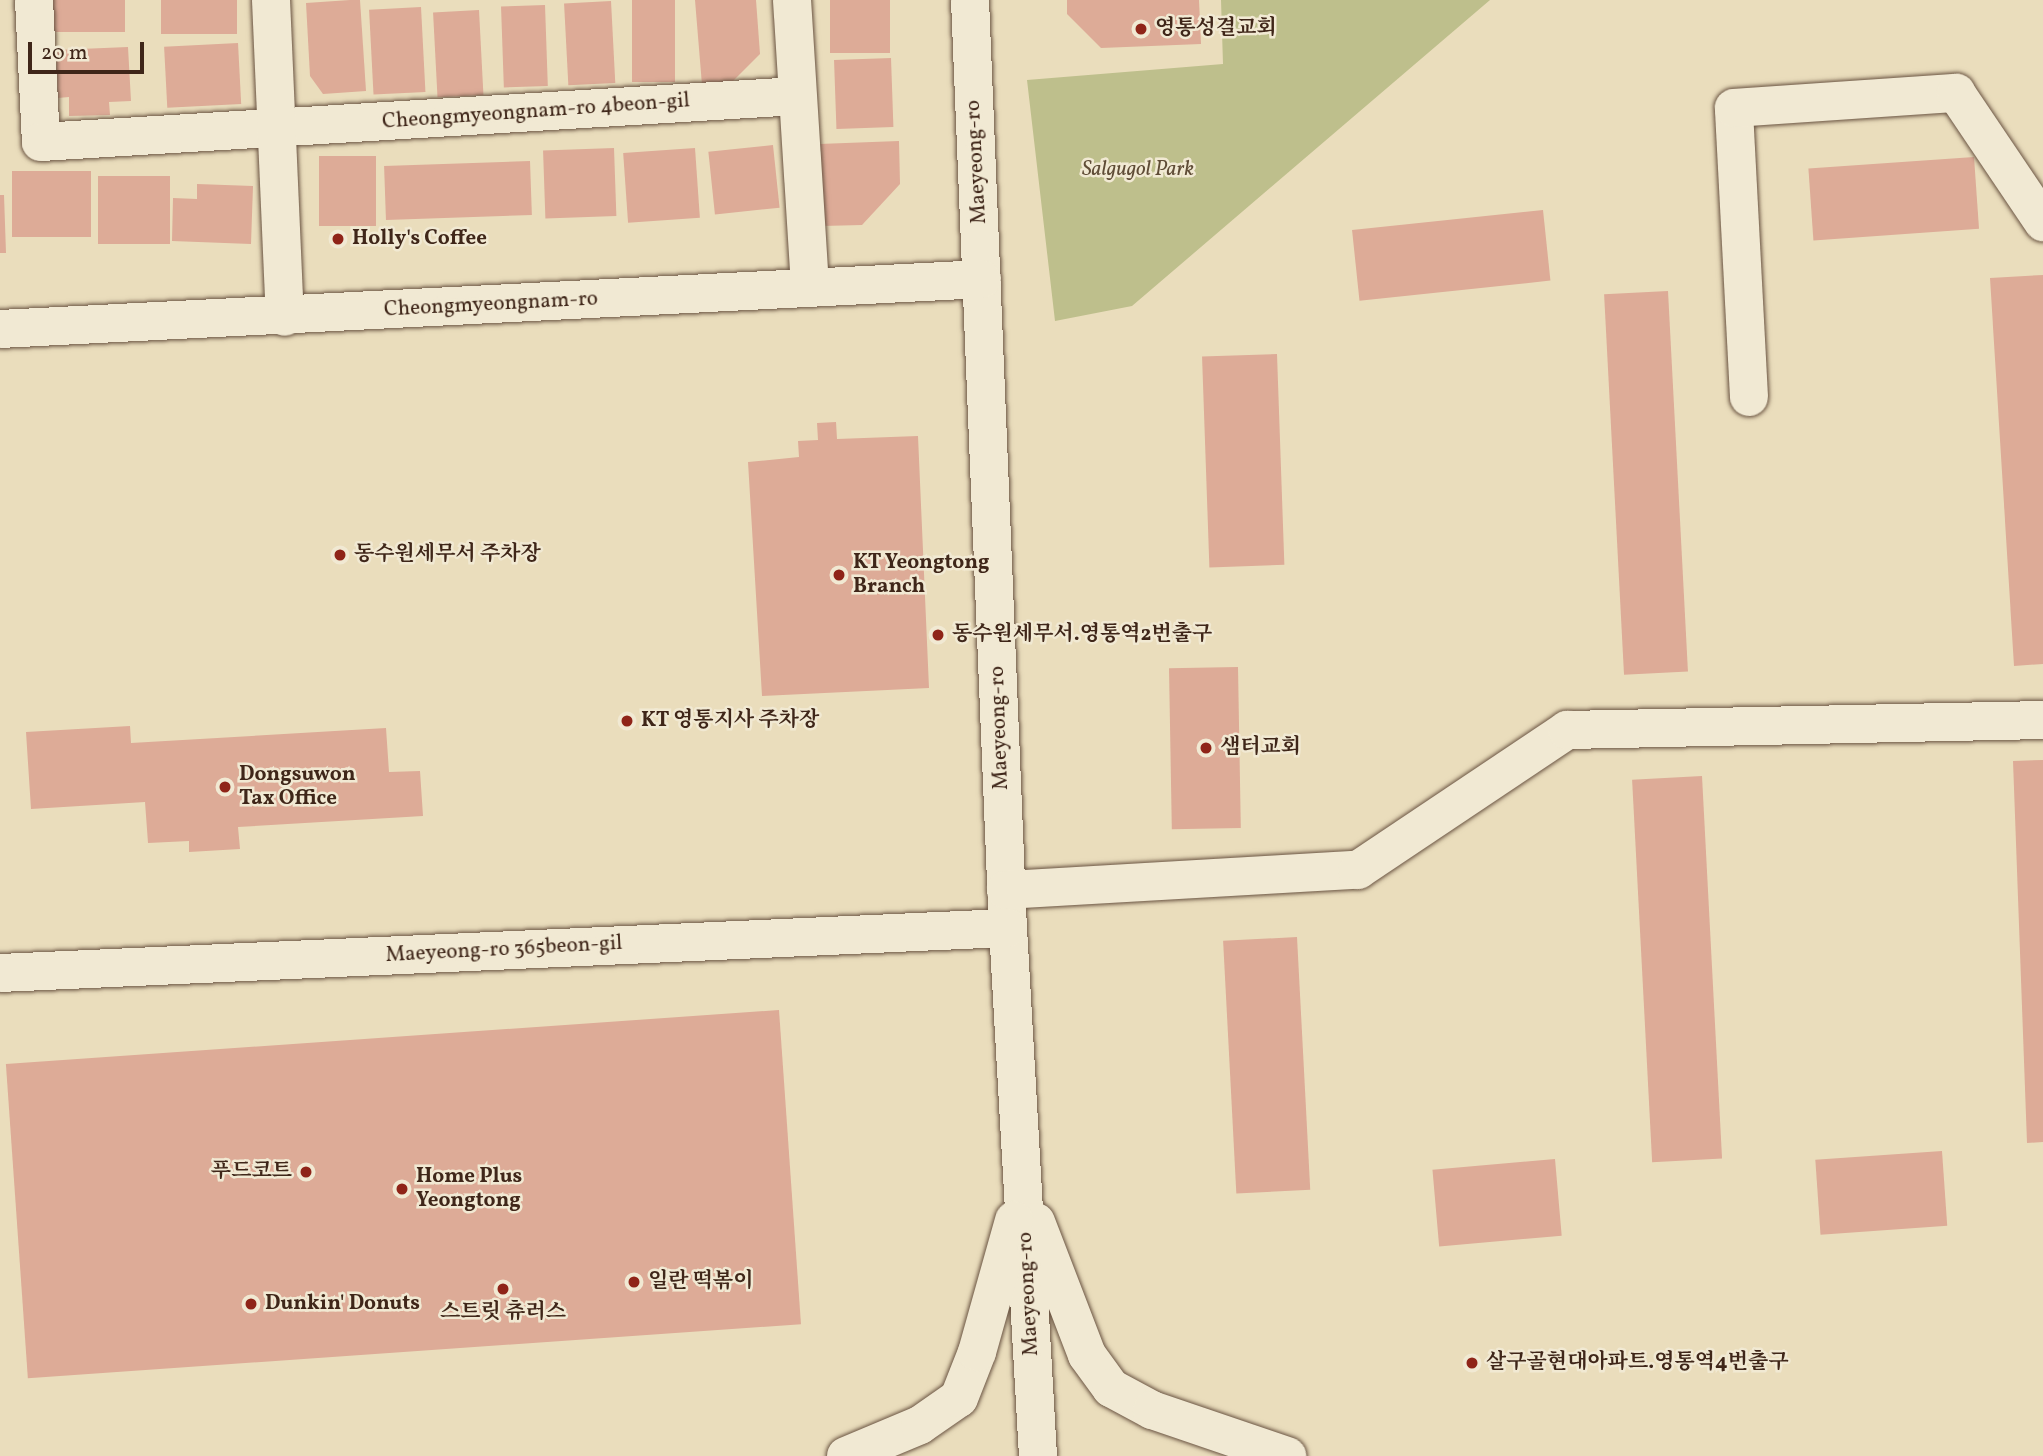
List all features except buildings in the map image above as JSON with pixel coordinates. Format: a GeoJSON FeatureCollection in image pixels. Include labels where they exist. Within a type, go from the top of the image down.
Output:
{"type":"FeatureCollection","features":[{"type":"Feature","properties":{"kind":"street","name":"Cheongmyeongnam-ro 4beon-gil"},"geometry":{"type":"LineString","coordinates":[[34,0],[41,142],[797,96]]}},
{"type":"Feature","properties":{"kind":"street"},"geometry":{"type":"LineString","coordinates":[[271,0],[285,317]]}},
{"type":"Feature","properties":{"kind":"street"},"geometry":{"type":"LineString","coordinates":[[792,0],[810,286]]}},
{"type":"Feature","properties":{"kind":"street","name":"Maeyeong-ro"},"geometry":{"type":"LineString","coordinates":[[970,0],[1006,890],[1038,1456]]}},
{"type":"Feature","properties":{"kind":"street"},"geometry":{"type":"LineString","coordinates":[[1749,397],[1734,108],[1956,93],[2043,222]]}},
{"type":"Feature","properties":{"kind":"street","name":"Cheongmyeongnam-ro"},"geometry":{"type":"LineString","coordinates":[[0,329],[285,317],[982,278]]}},
{"type":"Feature","properties":{"kind":"street"},"geometry":{"type":"LineString","coordinates":[[1006,890],[1358,870],[1567,730],[2043,720]]}},
{"type":"Feature","properties":{"kind":"street","name":"Maeyeong-ro 365beon-gil"},"geometry":{"type":"LineString","coordinates":[[0,973],[1008,928]]}},
{"type":"Feature","properties":{"kind":"street"},"geometry":{"type":"LineString","coordinates":[[845,1456],[920,1424],[959,1398],[978,1352],[1023,1188]]}},
{"type":"Feature","properties":{"kind":"street"},"geometry":{"type":"LineString","coordinates":[[1023,1188],[1087,1355],[1111,1388],[1152,1409],[1287,1456]]}},
{"type":"Feature","properties":{"kind":"green space","name":"Salgugol Park"},"geometry":{"type":"Polygon","coordinates":[[[1221,0],[1490,0],[1132,306],[1055,321],[1027,80],[1223,64],[1221,0]]]}},
{"type":"Feature","properties":{"kind":"place","name":"영통성결교회"},"geometry":{"type":"Point","coordinates":[1141,29]}},
{"type":"Feature","properties":{"kind":"place","name":"Holly's Coffee"},"geometry":{"type":"Point","coordinates":[338,239]}},
{"type":"Feature","properties":{"kind":"place","name":"동수원세무서 주차장"},"geometry":{"type":"Point","coordinates":[340,555]}},
{"type":"Feature","properties":{"kind":"place","name":"KT Yeongtong Branch"},"geometry":{"type":"Point","coordinates":[839,575]}},
{"type":"Feature","properties":{"kind":"place","name":"동수원세무서.영통역2번출구"},"geometry":{"type":"Point","coordinates":[938,635]}},
{"type":"Feature","properties":{"kind":"place","name":"KT 영통지사 주차장"},"geometry":{"type":"Point","coordinates":[627,721]}},
{"type":"Feature","properties":{"kind":"place","name":"샘터교회"},"geometry":{"type":"Point","coordinates":[1206,748]}},
{"type":"Feature","properties":{"kind":"place","name":"Dongsuwon Tax Office"},"geometry":{"type":"Point","coordinates":[225,787]}},
{"type":"Feature","properties":{"kind":"place","name":"푸드코트"},"geometry":{"type":"Point","coordinates":[306,1172]}},
{"type":"Feature","properties":{"kind":"place","name":"Home Plus Yeongtong"},"geometry":{"type":"Point","coordinates":[402,1189]}},
{"type":"Feature","properties":{"kind":"place","name":"일란 떡볶이"},"geometry":{"type":"Point","coordinates":[634,1282]}},
{"type":"Feature","properties":{"kind":"place","name":"스트릿 츄러스"},"geometry":{"type":"Point","coordinates":[503,1289]}},
{"type":"Feature","properties":{"kind":"place","name":"Dunkin' Donuts"},"geometry":{"type":"Point","coordinates":[251,1304]}},
{"type":"Feature","properties":{"kind":"place","name":"살구골현대아파트.영통역4번출구"},"geometry":{"type":"Point","coordinates":[1472,1363]}}]}
